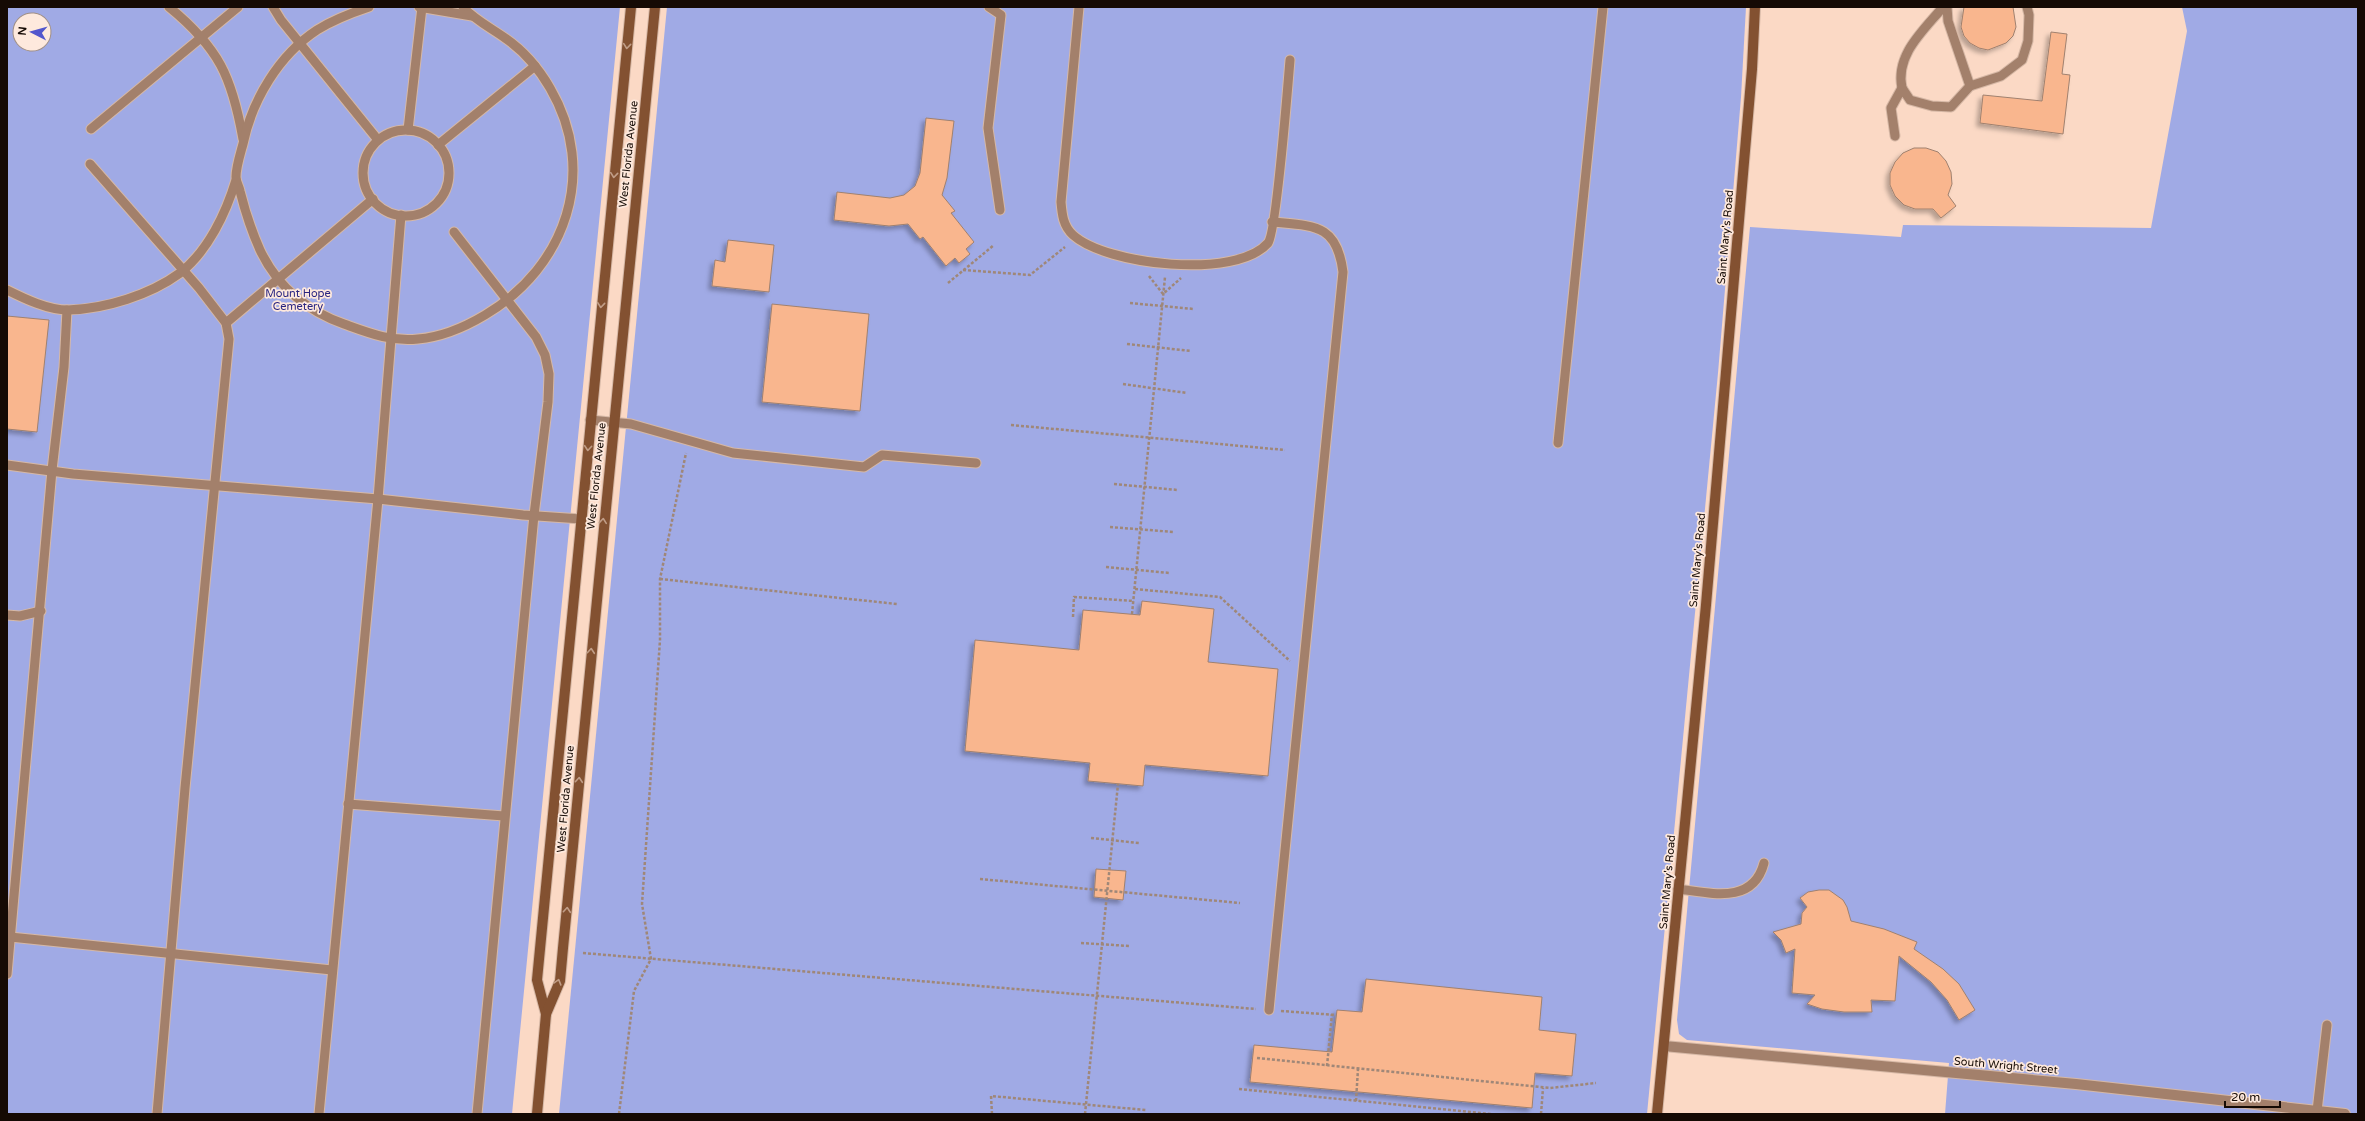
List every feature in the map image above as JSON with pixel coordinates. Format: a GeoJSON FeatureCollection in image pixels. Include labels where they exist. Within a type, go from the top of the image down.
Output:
{"type":"FeatureCollection","features":[{"type":"Feature","properties":{"kind":"main road","name":"West Florida Avenue"},"geometry":{"type":"LineString","coordinates":[[546,1014],[537,980],[631,7]]}},
{"type":"Feature","properties":{"kind":"main road","name":"West Florida Avenue"},"geometry":{"type":"LineString","coordinates":[[546,1014],[560,981],[655,7]]}},
{"type":"Feature","properties":{"kind":"main road","name":"Saint Mary's Road"},"geometry":{"type":"LineString","coordinates":[[1657,1114],[1706,606],[1752,69],[1755,7]]}},
{"type":"Feature","properties":{"kind":"main road"},"geometry":{"type":"LineString","coordinates":[[537,1114],[546,1014]]}},
{"type":"Feature","properties":{"kind":"street","name":"South Wright Street"},"geometry":{"type":"LineString","coordinates":[[1664,1046],[2076,1084],[2345,1114]]}},
{"type":"Feature","properties":{"kind":"lane"},"geometry":{"type":"LineString","coordinates":[[169,7],[202,36],[216,56],[229,80],[237,104],[243,140]]}},
{"type":"Feature","properties":{"kind":"lane"},"geometry":{"type":"LineString","coordinates":[[92,129],[238,7]]}},
{"type":"Feature","properties":{"kind":"lane"},"geometry":{"type":"LineString","coordinates":[[273,7],[378,140]]}},
{"type":"Feature","properties":{"kind":"lane"},"geometry":{"type":"LineString","coordinates":[[7,290],[43,305],[67,310],[99,306],[133,296],[155,287],[182,270],[210,238],[217,227],[236,180],[243,140],[252,114],[264,88],[279,66],[300,43],[317,30],[345,16],[369,7]]}},
{"type":"Feature","properties":{"kind":"lane"},"geometry":{"type":"LineString","coordinates":[[408,130],[420,7],[472,16]]}},
{"type":"Feature","properties":{"kind":"lane"},"geometry":{"type":"LineString","coordinates":[[236,180],[250,228],[264,257],[279,279],[292,295],[311,308],[335,321],[392,340],[418,340],[441,336],[473,322],[509,300],[533,275],[552,251],[565,223],[571,202],[574,173],[573,157],[567,130],[556,100],[534,66],[511,42],[472,16],[463,7]]}},
{"type":"Feature","properties":{"kind":"lane"},"geometry":{"type":"LineString","coordinates":[[989,7],[1001,15],[988,128],[1000,210]]}},
{"type":"Feature","properties":{"kind":"lane"},"geometry":{"type":"LineString","coordinates":[[1079,7],[1061,202],[1063,221],[1073,235],[1098,249],[1132,258],[1166,264],[1202,266],[1236,260],[1258,251],[1269,242],[1290,60]]}},
{"type":"Feature","properties":{"kind":"lane"},"geometry":{"type":"LineString","coordinates":[[1558,443],[1603,7]]}},
{"type":"Feature","properties":{"kind":"lane"},"geometry":{"type":"LineString","coordinates":[[1943,7],[1903,59],[1900,76],[1902,88],[1910,100],[1932,106],[1951,107],[1970,86],[2001,76],[2022,60],[2028,41],[2029,15],[2027,7]]}},
{"type":"Feature","properties":{"kind":"lane"},"geometry":{"type":"LineString","coordinates":[[1946,7],[1948,21],[1970,86]]}},
{"type":"Feature","properties":{"kind":"lane"},"geometry":{"type":"LineString","coordinates":[[438,145],[534,66]]}},
{"type":"Feature","properties":{"kind":"lane"},"geometry":{"type":"LineString","coordinates":[[1895,136],[1891,108],[1902,88]]}},
{"type":"Feature","properties":{"kind":"lane"},"geometry":{"type":"LineString","coordinates":[[408,130],[418,131],[431,137],[447,160],[448,174],[446,188],[439,200],[428,209],[416,214],[401,215],[388,212],[373,199],[368,192],[363,179],[364,164],[368,151],[378,140],[390,132],[408,130]]}},
{"type":"Feature","properties":{"kind":"lane"},"geometry":{"type":"LineString","coordinates":[[90,164],[226,323],[229,339],[157,1114]]}},
{"type":"Feature","properties":{"kind":"lane"},"geometry":{"type":"LineString","coordinates":[[226,323],[373,199]]}},
{"type":"Feature","properties":{"kind":"lane"},"geometry":{"type":"LineString","coordinates":[[319,1114],[378,499],[401,215]]}},
{"type":"Feature","properties":{"kind":"lane"},"geometry":{"type":"LineString","coordinates":[[1269,1010],[1343,272],[1340,252],[1329,234],[1306,225],[1272,222]]}},
{"type":"Feature","properties":{"kind":"lane"},"geometry":{"type":"LineString","coordinates":[[454,232],[509,300],[536,337],[546,355],[549,374],[548,402],[534,515],[504,816],[477,1114]]}},
{"type":"Feature","properties":{"kind":"lane"},"geometry":{"type":"LineString","coordinates":[[7,974],[41,611],[52,470],[64,367],[67,310]]}},
{"type":"Feature","properties":{"kind":"lane"},"geometry":{"type":"LineString","coordinates":[[590,420],[631,424],[733,453],[864,467],[882,455],[976,463]]}},
{"type":"Feature","properties":{"kind":"lane"},"geometry":{"type":"LineString","coordinates":[[7,465],[73,474],[378,499],[523,515],[581,519]]}},
{"type":"Feature","properties":{"kind":"lane"},"geometry":{"type":"LineString","coordinates":[[7,614],[20,616],[41,611]]}},
{"type":"Feature","properties":{"kind":"lane"},"geometry":{"type":"LineString","coordinates":[[348,804],[504,816]]}},
{"type":"Feature","properties":{"kind":"lane"},"geometry":{"type":"LineString","coordinates":[[1678,889],[1731,894],[1748,888],[1761,874],[1764,863]]}},
{"type":"Feature","properties":{"kind":"lane"},"geometry":{"type":"LineString","coordinates":[[10,937],[332,970]]}},
{"type":"Feature","properties":{"kind":"lane"},"geometry":{"type":"LineString","coordinates":[[2317,1111],[2327,1025]]}},
{"type":"Feature","properties":{"kind":"path"},"geometry":{"type":"LineString","coordinates":[[948,283],[994,245]]}},
{"type":"Feature","properties":{"kind":"path"},"geometry":{"type":"LineString","coordinates":[[963,270],[1030,275],[1065,246]]}},
{"type":"Feature","properties":{"kind":"path"},"geometry":{"type":"LineString","coordinates":[[1132,614],[1166,264]]}},
{"type":"Feature","properties":{"kind":"path"},"geometry":{"type":"LineString","coordinates":[[1149,276],[1163,294]]}},
{"type":"Feature","properties":{"kind":"path"},"geometry":{"type":"LineString","coordinates":[[1163,294],[1181,278]]}},
{"type":"Feature","properties":{"kind":"path"},"geometry":{"type":"LineString","coordinates":[[1130,303],[1194,309]]}},
{"type":"Feature","properties":{"kind":"path"},"geometry":{"type":"LineString","coordinates":[[1127,344],[1191,350]]}},
{"type":"Feature","properties":{"kind":"path"},"geometry":{"type":"LineString","coordinates":[[1123,384],[1187,392]]}},
{"type":"Feature","properties":{"kind":"path"},"geometry":{"type":"LineString","coordinates":[[1011,425],[1285,450]]}},
{"type":"Feature","properties":{"kind":"path"},"geometry":{"type":"LineString","coordinates":[[619,1114],[634,991],[652,959],[642,904],[660,640],[660,578],[689,441]]}},
{"type":"Feature","properties":{"kind":"path"},"geometry":{"type":"LineString","coordinates":[[1114,484],[1178,490]]}},
{"type":"Feature","properties":{"kind":"path"},"geometry":{"type":"LineString","coordinates":[[1110,527],[1174,532]]}},
{"type":"Feature","properties":{"kind":"path"},"geometry":{"type":"LineString","coordinates":[[1106,567],[1170,573]]}},
{"type":"Feature","properties":{"kind":"path"},"geometry":{"type":"LineString","coordinates":[[660,578],[898,604]]}},
{"type":"Feature","properties":{"kind":"path"},"geometry":{"type":"LineString","coordinates":[[1135,589],[1220,597],[1303,674]]}},
{"type":"Feature","properties":{"kind":"path"},"geometry":{"type":"LineString","coordinates":[[1073,617],[1074,597],[1134,602]]}},
{"type":"Feature","properties":{"kind":"path"},"geometry":{"type":"LineString","coordinates":[[1086,1114],[1118,784]]}},
{"type":"Feature","properties":{"kind":"path"},"geometry":{"type":"LineString","coordinates":[[1091,838],[1139,843]]}},
{"type":"Feature","properties":{"kind":"path"},"geometry":{"type":"LineString","coordinates":[[980,880],[1240,903]]}},
{"type":"Feature","properties":{"kind":"path"},"geometry":{"type":"LineString","coordinates":[[1081,943],[1129,946]]}},
{"type":"Feature","properties":{"kind":"path"},"geometry":{"type":"LineString","coordinates":[[583,953],[1336,1015]]}},
{"type":"Feature","properties":{"kind":"path"},"geometry":{"type":"LineString","coordinates":[[1327,1066],[1332,1014]]}},
{"type":"Feature","properties":{"kind":"path"},"geometry":{"type":"LineString","coordinates":[[1257,1058],[1543,1088],[1596,1083]]}},
{"type":"Feature","properties":{"kind":"path"},"geometry":{"type":"LineString","coordinates":[[1356,1101],[1358,1069]]}},
{"type":"Feature","properties":{"kind":"path"},"geometry":{"type":"LineString","coordinates":[[1541,1114],[1543,1088]]}},
{"type":"Feature","properties":{"kind":"path"},"geometry":{"type":"LineString","coordinates":[[1239,1089],[1491,1114]]}},
{"type":"Feature","properties":{"kind":"path"},"geometry":{"type":"LineString","coordinates":[[992,1114],[990,1096],[1146,1110]]}},
{"type":"Feature","properties":{"kind":"green space","name":"Mount Hope Cemetery"},"geometry":{"type":"Polygon","coordinates":[[[7,7],[620,7],[512,1114],[7,1114],[7,7]]]}},
{"type":"Feature","properties":{"kind":"green space"},"geometry":{"type":"Polygon","coordinates":[[[667,7],[1746,7],[1741,97],[1718,373],[1647,1114],[559,1114],[667,7]]]}},
{"type":"Feature","properties":{"kind":"green space"},"geometry":{"type":"Polygon","coordinates":[[[2182,7],[2358,7],[2358,1114],[1945,1114],[1949,1063],[1687,1040],[1679,1034],[1677,1020],[1750,227],[1901,237],[1903,225],[2151,228],[2187,31],[2182,7]]]}},
{"type":"Feature","properties":{"kind":"building"},"geometry":{"type":"Polygon","coordinates":[[[1964,7],[2013,7],[2016,27],[2013,36],[2006,43],[1988,50],[1979,48],[1970,43],[1964,36],[1961,27],[1964,7]]]}},
{"type":"Feature","properties":{"kind":"building"},"geometry":{"type":"Polygon","coordinates":[[[2051,32],[2067,34],[2062,74],[2070,75],[2063,134],[1980,123],[1983,95],[2042,101],[2051,32]]]}},
{"type":"Feature","properties":{"kind":"building"},"geometry":{"type":"Polygon","coordinates":[[[926,118],[954,121],[947,178],[942,195],[955,211],[951,213],[974,242],[966,249],[970,254],[959,263],[955,258],[946,266],[923,237],[920,239],[908,224],[889,226],[834,220],[837,192],[890,198],[904,195],[915,186],[920,173],[926,118]]]}},
{"type":"Feature","properties":{"kind":"building"},"geometry":{"type":"Polygon","coordinates":[[[1914,148],[1926,148],[1938,152],[1946,161],[1951,172],[1952,184],[1948,195],[1956,206],[1941,218],[1933,209],[1915,209],[1904,205],[1895,196],[1890,185],[1890,173],[1895,162],[1903,153],[1914,148]]]}},
{"type":"Feature","properties":{"kind":"building"},"geometry":{"type":"Polygon","coordinates":[[[728,240],[774,245],[769,292],[712,286],[715,260],[725,262],[728,240]]]}},
{"type":"Feature","properties":{"kind":"building"},"geometry":{"type":"Polygon","coordinates":[[[772,304],[869,314],[860,411],[762,402],[772,304]]]}},
{"type":"Feature","properties":{"kind":"building"},"geometry":{"type":"Polygon","coordinates":[[[7,316],[49,320],[37,432],[7,429],[7,316]]]}},
{"type":"Feature","properties":{"kind":"building"},"geometry":{"type":"Polygon","coordinates":[[[1142,601],[1214,609],[1208,662],[1278,669],[1268,776],[1145,765],[1143,786],[1088,781],[1090,763],[965,751],[975,640],[1079,650],[1083,610],[1140,615],[1142,601]]]}},
{"type":"Feature","properties":{"kind":"building"},"geometry":{"type":"Polygon","coordinates":[[[1096,869],[1126,871],[1123,900],[1094,897],[1096,869]]]}},
{"type":"Feature","properties":{"kind":"building"},"geometry":{"type":"Polygon","coordinates":[[[1829,890],[1843,900],[1847,907],[1851,921],[1884,929],[1917,942],[1914,949],[1943,969],[1959,984],[1975,1010],[1959,1020],[1947,1000],[1931,982],[1899,956],[1895,1001],[1871,1000],[1872,1012],[1844,1012],[1822,1009],[1807,1004],[1815,995],[1792,993],[1795,949],[1786,953],[1781,940],[1773,932],[1801,924],[1802,913],[1807,907],[1800,898],[1808,892],[1829,890]]]}},
{"type":"Feature","properties":{"kind":"building"},"geometry":{"type":"Polygon","coordinates":[[[1366,979],[1542,997],[1539,1030],[1576,1034],[1572,1076],[1535,1073],[1532,1108],[1250,1082],[1254,1045],[1332,1052],[1337,1010],[1362,1012],[1366,979]]]}}]}
